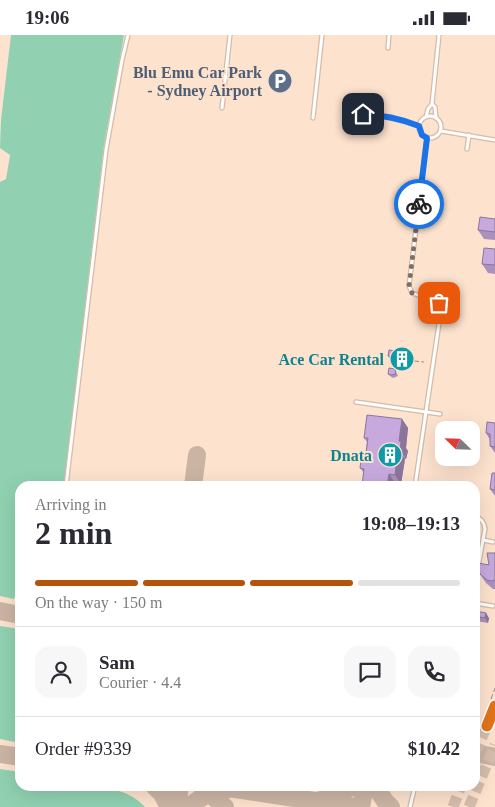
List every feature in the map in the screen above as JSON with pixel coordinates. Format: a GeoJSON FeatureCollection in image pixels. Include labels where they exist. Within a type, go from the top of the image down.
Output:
{"type":"FeatureCollection","features":[{"type":"Feature","properties":{"kind":"highway"},"geometry":{"type":"LineString","coordinates":[[487,726],[492,705]]}},
{"type":"Feature","properties":{"kind":"lane"},"geometry":{"type":"LineString","coordinates":[[67,481],[106,150],[128,35]]}},
{"type":"Feature","properties":{"kind":"lane"},"geometry":{"type":"LineString","coordinates":[[222,108],[230,35]]}},
{"type":"Feature","properties":{"kind":"lane"},"geometry":{"type":"LineString","coordinates":[[312,118],[322,35]]}},
{"type":"Feature","properties":{"kind":"lane"},"geometry":{"type":"LineString","coordinates":[[388,48],[389,35]]}},
{"type":"Feature","properties":{"kind":"lane"},"geometry":{"type":"LineString","coordinates":[[439,35],[432,103],[426,117],[419,126],[422,135],[427,138],[434,138],[441,131]]}},
{"type":"Feature","properties":{"kind":"lane"},"geometry":{"type":"LineString","coordinates":[[432,103],[435,107],[436,118],[440,124],[441,131]]}},
{"type":"Feature","properties":{"kind":"lane"},"geometry":{"type":"LineString","coordinates":[[363,114],[392,117],[419,126]]}},
{"type":"Feature","properties":{"kind":"lane"},"geometry":{"type":"LineString","coordinates":[[426,117],[436,118]]}},
{"type":"Feature","properties":{"kind":"lane"},"geometry":{"type":"LineString","coordinates":[[441,131],[495,140]]}},
{"type":"Feature","properties":{"kind":"lane"},"geometry":{"type":"LineString","coordinates":[[467,149],[469,135]]}},
{"type":"Feature","properties":{"kind":"lane"},"geometry":{"type":"LineString","coordinates":[[416,481],[441,310],[437,301],[412,293],[409,286],[427,138]]}},
{"type":"Feature","properties":{"kind":"lane"},"geometry":{"type":"LineString","coordinates":[[356,402],[440,414]]}},
{"type":"Feature","properties":{"kind":"lane"},"geometry":{"type":"LineString","coordinates":[[480,519],[484,523],[480,553]]}},
{"type":"Feature","properties":{"kind":"lane"},"geometry":{"type":"LineString","coordinates":[[483,540],[493,542]]}},
{"type":"Feature","properties":{"kind":"lane"},"geometry":{"type":"LineString","coordinates":[[480,604],[494,607]]}},
{"type":"Feature","properties":{"kind":"lane"},"geometry":{"type":"LineString","coordinates":[[410,807],[414,791]]}},
{"type":"Feature","properties":{"kind":"path"},"geometry":{"type":"LineString","coordinates":[[414,361],[424,362]]}},
{"type":"Feature","properties":{"kind":"path"},"geometry":{"type":"LineString","coordinates":[[492,705],[495,688]]}},
{"type":"Feature","properties":{"kind":"green space"},"geometry":{"type":"Polygon","coordinates":[[[11,35],[124,35],[104,145],[65,481],[15,481],[14,599],[0,596],[0,182],[6,179],[10,155],[0,148],[1,120],[11,35]]]}},
{"type":"Feature","properties":{"kind":"green space"},"geometry":{"type":"Polygon","coordinates":[[[0,626],[15,628],[15,742],[0,739],[0,626]]]}},
{"type":"Feature","properties":{"kind":"green space"},"geometry":{"type":"Polygon","coordinates":[[[0,769],[15,771],[15,791],[120,791],[134,797],[145,807],[0,807],[0,769]]]}},
{"type":"Feature","properties":{"kind":"building"},"geometry":{"type":"Polygon","coordinates":[[[480,217],[495,219],[495,232],[478,230],[480,217]]]}},
{"type":"Feature","properties":{"kind":"building"},"geometry":{"type":"Polygon","coordinates":[[[484,248],[495,249],[495,265],[482,264],[484,248]]]}},
{"type":"Feature","properties":{"kind":"building"},"geometry":{"type":"Polygon","coordinates":[[[389,350],[409,353],[408,359],[388,356],[389,350]]]}},
{"type":"Feature","properties":{"kind":"building"},"geometry":{"type":"Polygon","coordinates":[[[389,368],[395,369],[396,374],[388,374],[389,368]]]}},
{"type":"Feature","properties":{"kind":"building","name":"Dnata"},"geometry":{"type":"Polygon","coordinates":[[[367,415],[402,419],[399,441],[401,442],[400,450],[398,450],[395,475],[389,474],[388,481],[363,481],[364,469],[360,468],[361,460],[365,460],[368,438],[364,438],[367,415]]]}},
{"type":"Feature","properties":{"kind":"building"},"geometry":{"type":"Polygon","coordinates":[[[487,422],[495,423],[495,447],[490,446],[490,434],[486,433],[487,422]]]}},
{"type":"Feature","properties":{"kind":"building"},"geometry":{"type":"Polygon","coordinates":[[[492,473],[495,473],[495,490],[490,489],[492,473]]]}},
{"type":"Feature","properties":{"kind":"building"},"geometry":{"type":"Polygon","coordinates":[[[487,553],[495,553],[495,580],[487,580],[480,574],[480,563],[489,565],[487,553]]]}},
{"type":"Feature","properties":{"kind":"building"},"geometry":{"type":"Polygon","coordinates":[[[480,612],[486,613],[485,618],[480,617],[480,612]]]}},
{"type":"Feature","properties":{"kind":"taxiway"},"geometry":{"type":"LineString","coordinates":[[194,481],[197,455]]}},
{"type":"Feature","properties":{"kind":"taxiway"},"geometry":{"type":"LineString","coordinates":[[0,611],[15,614]]}},
{"type":"Feature","properties":{"kind":"taxiway"},"geometry":{"type":"LineString","coordinates":[[0,754],[15,756]]}},
{"type":"Feature","properties":{"kind":"taxiway"},"geometry":{"type":"LineString","coordinates":[[480,754],[495,757]]}},
{"type":"Feature","properties":{"kind":"taxiway"},"geometry":{"type":"LineString","coordinates":[[159,791],[169,807]]}},
{"type":"Feature","properties":{"kind":"taxiway"},"geometry":{"type":"LineString","coordinates":[[177,807],[179,791]]}},
{"type":"Feature","properties":{"kind":"taxiway"},"geometry":{"type":"LineString","coordinates":[[207,791],[225,807]]}},
{"type":"Feature","properties":{"kind":"taxiway"},"geometry":{"type":"LineString","coordinates":[[188,807],[207,794],[220,791]]}},
{"type":"Feature","properties":{"kind":"taxiway"},"geometry":{"type":"LineString","coordinates":[[248,791],[353,807]]}},
{"type":"Feature","properties":{"kind":"taxiway"},"geometry":{"type":"LineString","coordinates":[[321,800],[338,796],[345,791]]}},
{"type":"Feature","properties":{"kind":"taxiway"},"geometry":{"type":"LineString","coordinates":[[361,807],[364,791]]}},
{"type":"Feature","properties":{"kind":"taxiway"},"geometry":{"type":"LineString","coordinates":[[378,791],[391,807]]}},
{"type":"Feature","properties":{"kind":"tunnel"},"geometry":{"type":"LineString","coordinates":[[480,742],[487,726]]}},
{"type":"Feature","properties":{"kind":"tunnel"},"geometry":{"type":"LineString","coordinates":[[480,781],[495,745]]}},
{"type":"Feature","properties":{"kind":"tunnel"},"geometry":{"type":"LineString","coordinates":[[453,807],[459,791]]}},
{"type":"Feature","properties":{"kind":"tunnel"},"geometry":{"type":"LineString","coordinates":[[469,807],[476,791]]}},
{"type":"Feature","properties":{"kind":"way so far"},"geometry":{"type":"LineString","coordinates":[[419,204],[409,286],[412,293],[432,298],[439,303]]}},
{"type":"Feature","properties":{"kind":"place","name":"Blu Emu Car Park - Sydney Airport"},"geometry":{"type":"Point","coordinates":[280,81]}},
{"type":"Feature","properties":{"kind":"place","name":"Ace Car Rental"},"geometry":{"type":"Point","coordinates":[402,359]}},
{"type":"Feature","properties":{"kind":"place","name":"Dnata"},"geometry":{"type":"Point","coordinates":[390,455]}},
{"type":"Feature","properties":{"kind":"route"},"geometry":{"type":"LineString","coordinates":[[363,114],[402,119],[419,126],[422,135],[427,138],[419,204]]}}]}
